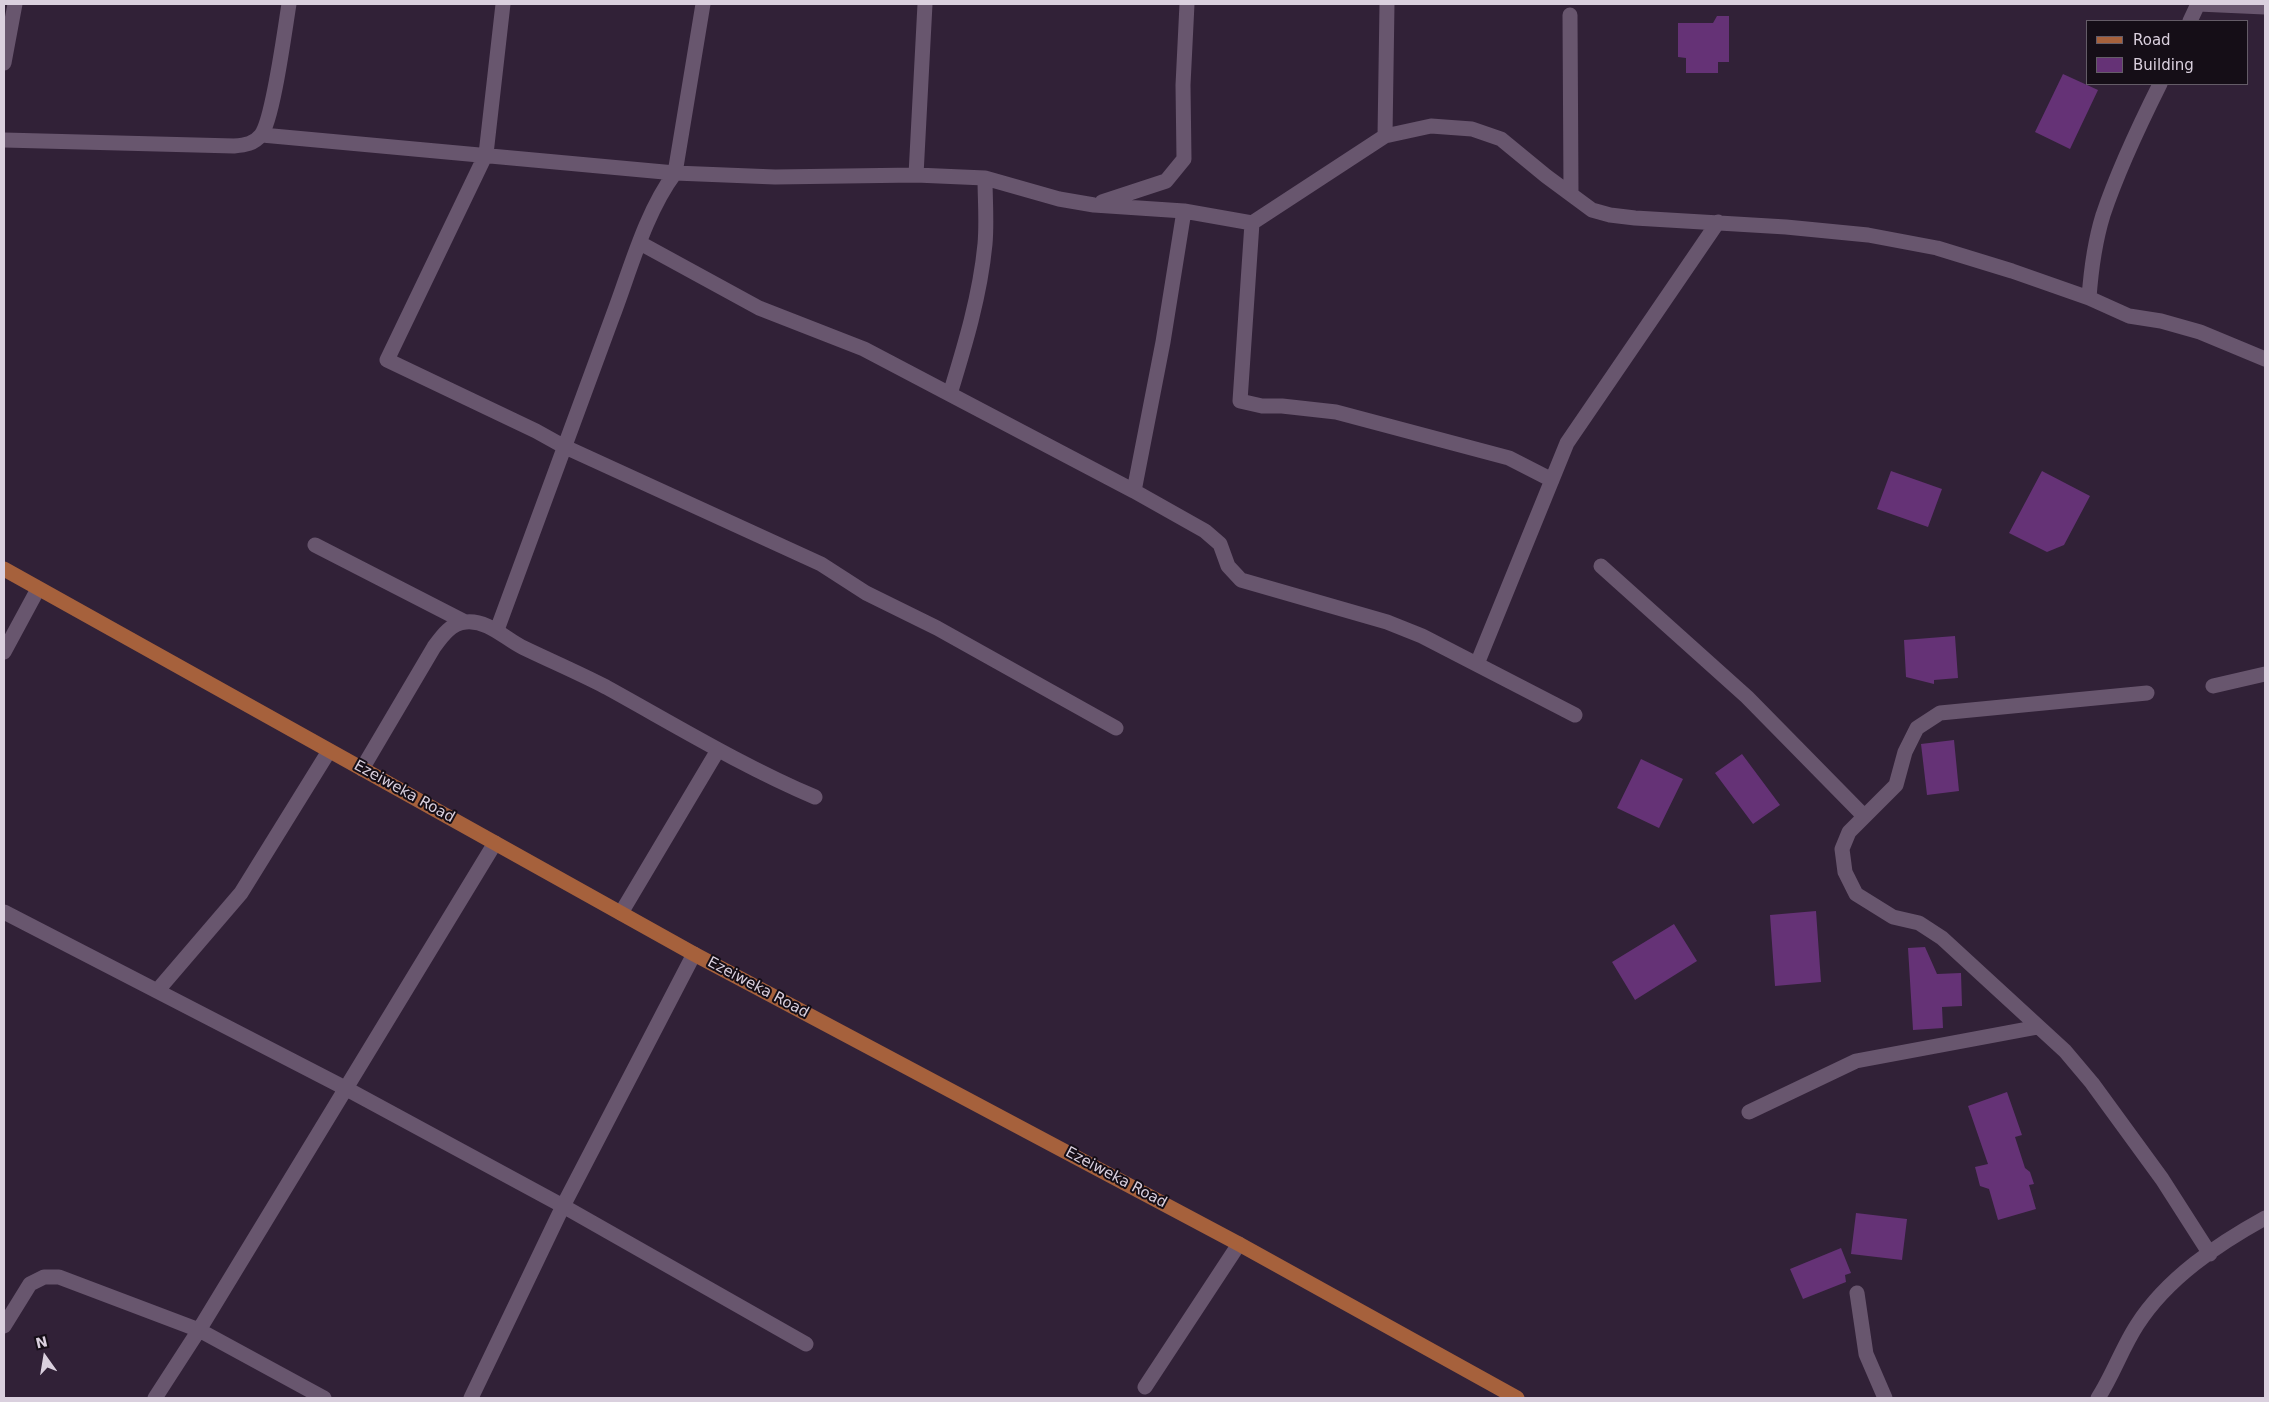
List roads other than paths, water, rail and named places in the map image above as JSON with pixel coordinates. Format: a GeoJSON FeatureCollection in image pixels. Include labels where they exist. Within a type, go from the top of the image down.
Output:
{"type":"FeatureCollection","features":[{"type":"Feature","properties":{"kind":"main road","name":"Ezeiweka Road"},"geometry":{"type":"LineString","coordinates":[[4,569],[694,954],[1239,1244],[1517,1398]]}},
{"type":"Feature","properties":{"kind":"street"},"geometry":{"type":"LineString","coordinates":[[4,63],[15,4]]}},
{"type":"Feature","properties":{"kind":"street"},"geometry":{"type":"LineString","coordinates":[[4,140],[234,146],[250,144],[262,135],[270,112],[289,4]]}},
{"type":"Feature","properties":{"kind":"street"},"geometry":{"type":"LineString","coordinates":[[503,4],[486,154],[387,360],[536,431],[563,446],[821,564],[866,594],[937,628],[1116,728]]}},
{"type":"Feature","properties":{"kind":"street"},"geometry":{"type":"LineString","coordinates":[[497,630],[563,446],[640,243],[662,189],[674,173],[703,4]]}},
{"type":"Feature","properties":{"kind":"street"},"geometry":{"type":"LineString","coordinates":[[916,176],[925,4]]}},
{"type":"Feature","properties":{"kind":"street"},"geometry":{"type":"LineString","coordinates":[[1094,205],[1166,181],[1184,160],[1183,85],[1187,4]]}},
{"type":"Feature","properties":{"kind":"street"},"geometry":{"type":"LineString","coordinates":[[1385,136],[1388,4]]}},
{"type":"Feature","properties":{"kind":"street"},"geometry":{"type":"LineString","coordinates":[[2190,20],[2198,4],[2265,8]]}},
{"type":"Feature","properties":{"kind":"street"},"geometry":{"type":"LineString","coordinates":[[1570,15],[1571,193]]}},
{"type":"Feature","properties":{"kind":"street"},"geometry":{"type":"LineString","coordinates":[[2088,298],[2091,270],[2103,216],[2121,167],[2160,85]]}},
{"type":"Feature","properties":{"kind":"street"},"geometry":{"type":"LineString","coordinates":[[262,135],[486,154],[674,173],[775,177],[916,176],[985,178],[1058,199],[1094,205],[1184,211],[1252,223],[1385,136],[1431,126],[1472,129],[1501,139],[1592,210],[1610,215],[1868,235],[1937,248],[2012,271],[2088,298],[2129,316],[2162,321],[2200,332],[2265,359]]}},
{"type":"Feature","properties":{"kind":"street"},"geometry":{"type":"LineString","coordinates":[[950,394],[978,293],[985,242],[985,178]]}},
{"type":"Feature","properties":{"kind":"street"},"geometry":{"type":"LineString","coordinates":[[1134,490],[1163,342],[1184,211]]}},
{"type":"Feature","properties":{"kind":"street"},"geometry":{"type":"LineString","coordinates":[[1477,664],[1567,443],[1718,222]]}},
{"type":"Feature","properties":{"kind":"street"},"geometry":{"type":"LineString","coordinates":[[1252,223],[1240,401],[1262,406],[1282,406],[1336,412],[1509,458],[1552,480]]}},
{"type":"Feature","properties":{"kind":"street"},"geometry":{"type":"LineString","coordinates":[[640,243],[759,308],[864,349],[1134,490],[1205,531],[1220,544],[1228,566],[1241,580],[1388,622],[1422,636],[1575,715]]}},
{"type":"Feature","properties":{"kind":"street"},"geometry":{"type":"LineString","coordinates":[[315,545],[465,622],[483,624],[497,630],[521,646],[604,686],[766,776],[814,797]]}},
{"type":"Feature","properties":{"kind":"street"},"geometry":{"type":"LineString","coordinates":[[1601,566],[1747,697],[1864,816]]}},
{"type":"Feature","properties":{"kind":"street"},"geometry":{"type":"LineString","coordinates":[[4,652],[38,589]]}},
{"type":"Feature","properties":{"kind":"street"},"geometry":{"type":"LineString","coordinates":[[362,769],[434,647],[447,630],[465,622]]}},
{"type":"Feature","properties":{"kind":"street"},"geometry":{"type":"LineString","coordinates":[[2213,686],[2265,674]]}},
{"type":"Feature","properties":{"kind":"street"},"geometry":{"type":"LineString","coordinates":[[2147,693],[1940,713],[1917,728],[1905,752],[1896,785],[1849,832],[1842,849],[1845,872],[1856,894],[1893,917],[1920,923],[1942,938],[2065,1051],[2092,1083],[2162,1179],[2210,1254]]}},
{"type":"Feature","properties":{"kind":"street"},"geometry":{"type":"LineString","coordinates":[[621,913],[718,750]]}},
{"type":"Feature","properties":{"kind":"street"},"geometry":{"type":"LineString","coordinates":[[157,991],[241,893],[329,751]]}},
{"type":"Feature","properties":{"kind":"street"},"geometry":{"type":"LineString","coordinates":[[155,1398],[495,843]]}},
{"type":"Feature","properties":{"kind":"street"},"geometry":{"type":"LineString","coordinates":[[4,912],[345,1088],[563,1206],[806,1344]]}},
{"type":"Feature","properties":{"kind":"street"},"geometry":{"type":"LineString","coordinates":[[471,1398],[563,1206],[694,954]]}},
{"type":"Feature","properties":{"kind":"street"},"geometry":{"type":"LineString","coordinates":[[1749,1112],[1856,1061],[2038,1027]]}},
{"type":"Feature","properties":{"kind":"street"},"geometry":{"type":"LineString","coordinates":[[2098,1398],[2108,1383],[2137,1325],[2157,1299],[2180,1275],[2265,1218]]}},
{"type":"Feature","properties":{"kind":"street"},"geometry":{"type":"LineString","coordinates":[[1145,1387],[1239,1244]]}},
{"type":"Feature","properties":{"kind":"street"},"geometry":{"type":"LineString","coordinates":[[4,1326],[30,1284],[44,1277],[59,1277],[198,1330],[324,1398]]}},
{"type":"Feature","properties":{"kind":"street"},"geometry":{"type":"LineString","coordinates":[[1857,1293],[1866,1354],[1885,1398]]}}]}
